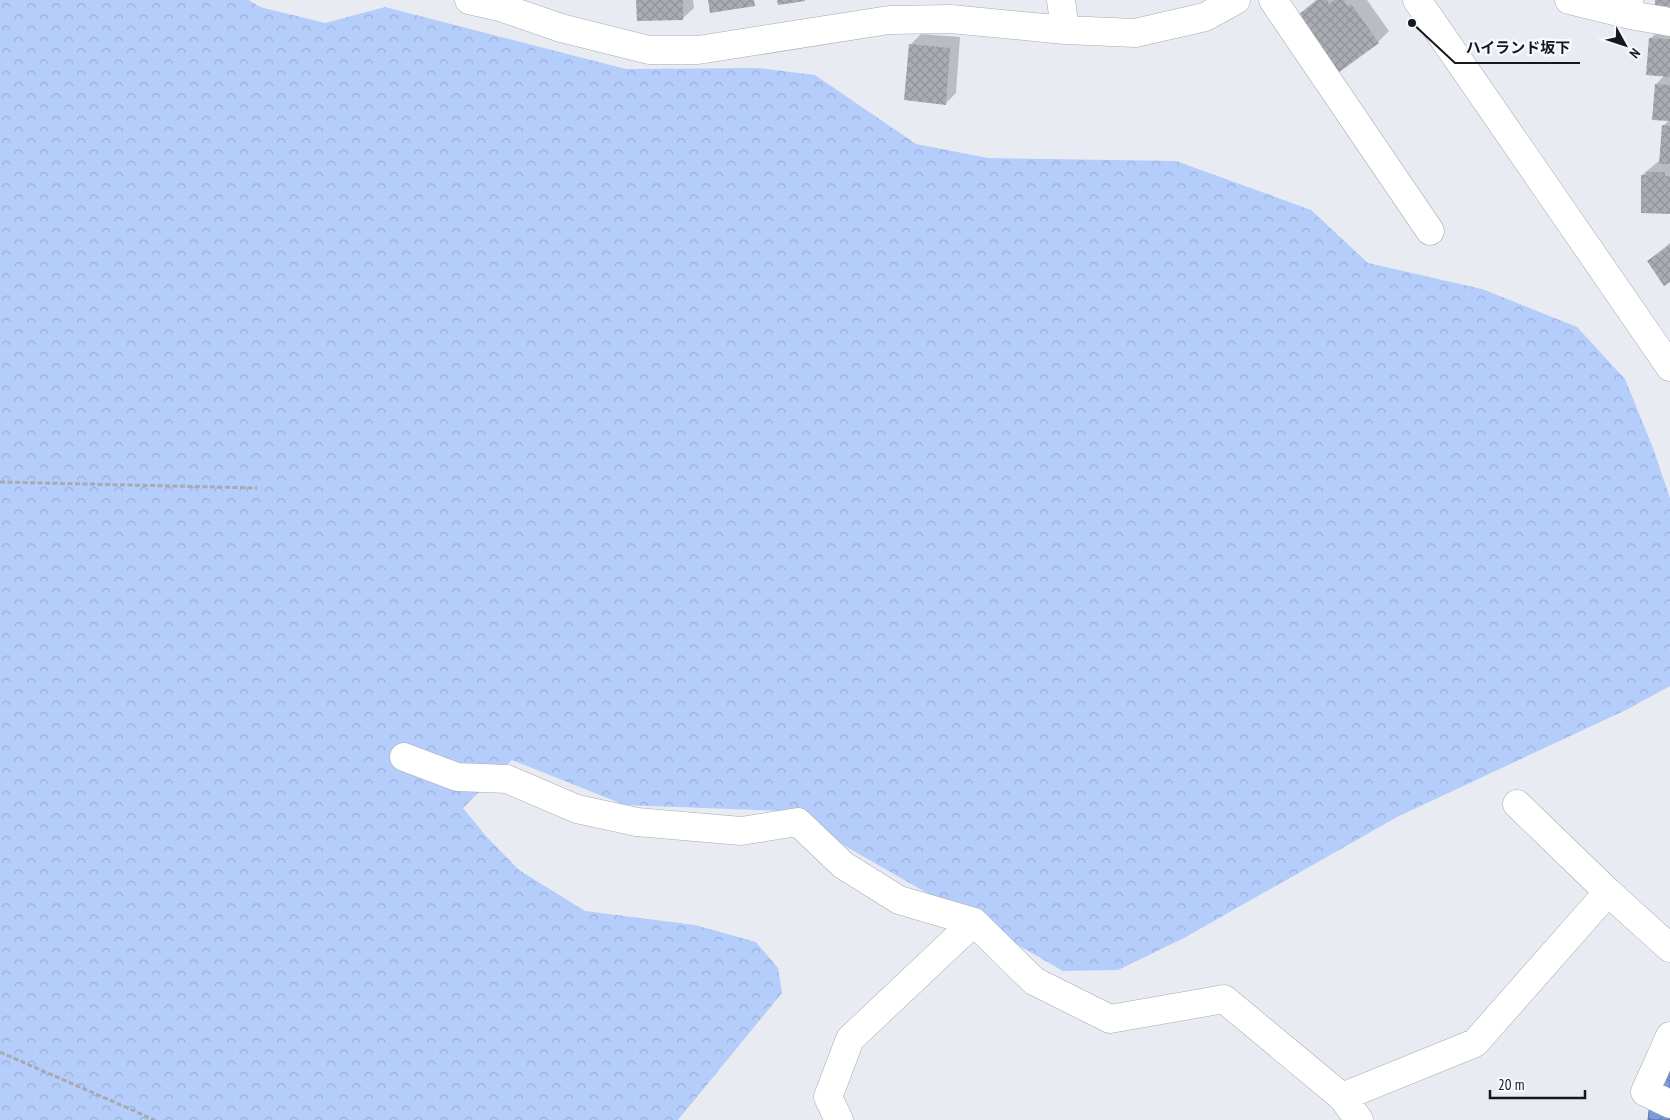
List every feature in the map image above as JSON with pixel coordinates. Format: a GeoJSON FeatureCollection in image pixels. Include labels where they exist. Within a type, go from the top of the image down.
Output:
{"type":"FeatureCollection","features":[{"type":"Feature","properties":{"kind":"street"},"geometry":{"type":"LineString","coordinates":[[469,0],[502,3],[561,28],[649,50],[698,50],[889,20],[951,19],[1066,30],[1135,33],[1205,17],[1236,0]]}},
{"type":"Feature","properties":{"kind":"street"},"geometry":{"type":"LineString","coordinates":[[1061,0],[1066,30]]}},
{"type":"Feature","properties":{"kind":"street"},"geometry":{"type":"LineString","coordinates":[[1273,0],[1430,231]]}},
{"type":"Feature","properties":{"kind":"street"},"geometry":{"type":"LineString","coordinates":[[1417,0],[1670,366]]}},
{"type":"Feature","properties":{"kind":"street"},"geometry":{"type":"LineString","coordinates":[[1568,0],[1630,7],[1670,22]]}},
{"type":"Feature","properties":{"kind":"street"},"geometry":{"type":"LineString","coordinates":[[404,757],[457,777],[507,778],[577,809],[637,822],[741,831],[798,822],[843,866],[899,900],[974,922],[1034,981],[1110,1019],[1224,999],[1342,1097],[1359,1120]]}},
{"type":"Feature","properties":{"kind":"street"},"geometry":{"type":"LineString","coordinates":[[1517,804],[1608,892],[1670,948]]}},
{"type":"Feature","properties":{"kind":"street"},"geometry":{"type":"LineString","coordinates":[[1342,1097],[1475,1043],[1608,892]]}},
{"type":"Feature","properties":{"kind":"street"},"geometry":{"type":"LineString","coordinates":[[839,1120],[828,1097],[850,1039],[974,922]]}},
{"type":"Feature","properties":{"kind":"street"},"geometry":{"type":"LineString","coordinates":[[1670,1036],[1645,1092],[1670,1104]]}},
{"type":"Feature","properties":{"kind":"path"},"geometry":{"type":"LineString","coordinates":[[0,482],[257,488]]}},
{"type":"Feature","properties":{"kind":"path"},"geometry":{"type":"LineString","coordinates":[[0,1052],[154,1120]]}},
{"type":"Feature","properties":{"kind":"green space"},"geometry":{"type":"Polygon","coordinates":[[[0,0],[249,0],[260,7],[325,23],[385,7],[626,69],[757,68],[815,75],[916,144],[988,158],[1176,161],[1311,210],[1368,263],[1482,289],[1577,327],[1625,379],[1653,448],[1670,498],[1670,686],[1628,709],[1397,817],[1184,938],[1118,970],[1063,971],[784,811],[625,805],[512,760],[463,808],[486,836],[519,870],[585,911],[695,925],[756,942],[778,968],[782,993],[678,1120],[0,1120],[0,0]]]}},
{"type":"Feature","properties":{"kind":"water"},"geometry":{"type":"Polygon","coordinates":[[[1670,1062],[1670,1120],[1648,1120],[1650,1103],[1670,1062]]]}},
{"type":"Feature","properties":{"kind":"building"},"geometry":{"type":"Polygon","coordinates":[[[636,0],[683,0],[683,20],[637,21],[636,0]]]}},
{"type":"Feature","properties":{"kind":"building"},"geometry":{"type":"Polygon","coordinates":[[[708,0],[754,0],[755,6],[710,13],[708,0]]]}},
{"type":"Feature","properties":{"kind":"building"},"geometry":{"type":"Polygon","coordinates":[[[777,0],[805,0],[805,1],[778,5],[777,0]]]}},
{"type":"Feature","properties":{"kind":"building"},"geometry":{"type":"Polygon","coordinates":[[[1318,0],[1327,0],[1329,4],[1335,0],[1343,0],[1348,7],[1351,4],[1379,43],[1331,78],[1290,21],[1318,0]]]}},
{"type":"Feature","properties":{"kind":"building"},"geometry":{"type":"Polygon","coordinates":[[[1655,0],[1670,0],[1670,10],[1667,10],[1667,6],[1655,6],[1655,0]]]}},
{"type":"Feature","properties":{"kind":"building"},"geometry":{"type":"Polygon","coordinates":[[[1649,38],[1670,39],[1670,77],[1646,75],[1649,38]]]}},
{"type":"Feature","properties":{"kind":"building"},"geometry":{"type":"Polygon","coordinates":[[[909,44],[950,48],[946,105],[904,100],[909,44]]]}},
{"type":"Feature","properties":{"kind":"building"},"geometry":{"type":"Polygon","coordinates":[[[1655,84],[1670,85],[1670,121],[1652,120],[1655,84]]]}},
{"type":"Feature","properties":{"kind":"building"},"geometry":{"type":"Polygon","coordinates":[[[1662,125],[1670,126],[1670,164],[1659,164],[1662,125]]]}},
{"type":"Feature","properties":{"kind":"building"},"geometry":{"type":"Polygon","coordinates":[[[1647,172],[1665,172],[1665,176],[1670,176],[1670,214],[1641,213],[1641,175],[1647,175],[1647,172]]]}},
{"type":"Feature","properties":{"kind":"building"},"geometry":{"type":"Polygon","coordinates":[[[1670,245],[1670,282],[1664,286],[1647,261],[1670,245]]]}},
{"type":"Feature","properties":{"kind":"place","name":"ハイランド坂下"},"geometry":{"type":"Point","coordinates":[1412,23]}}]}
